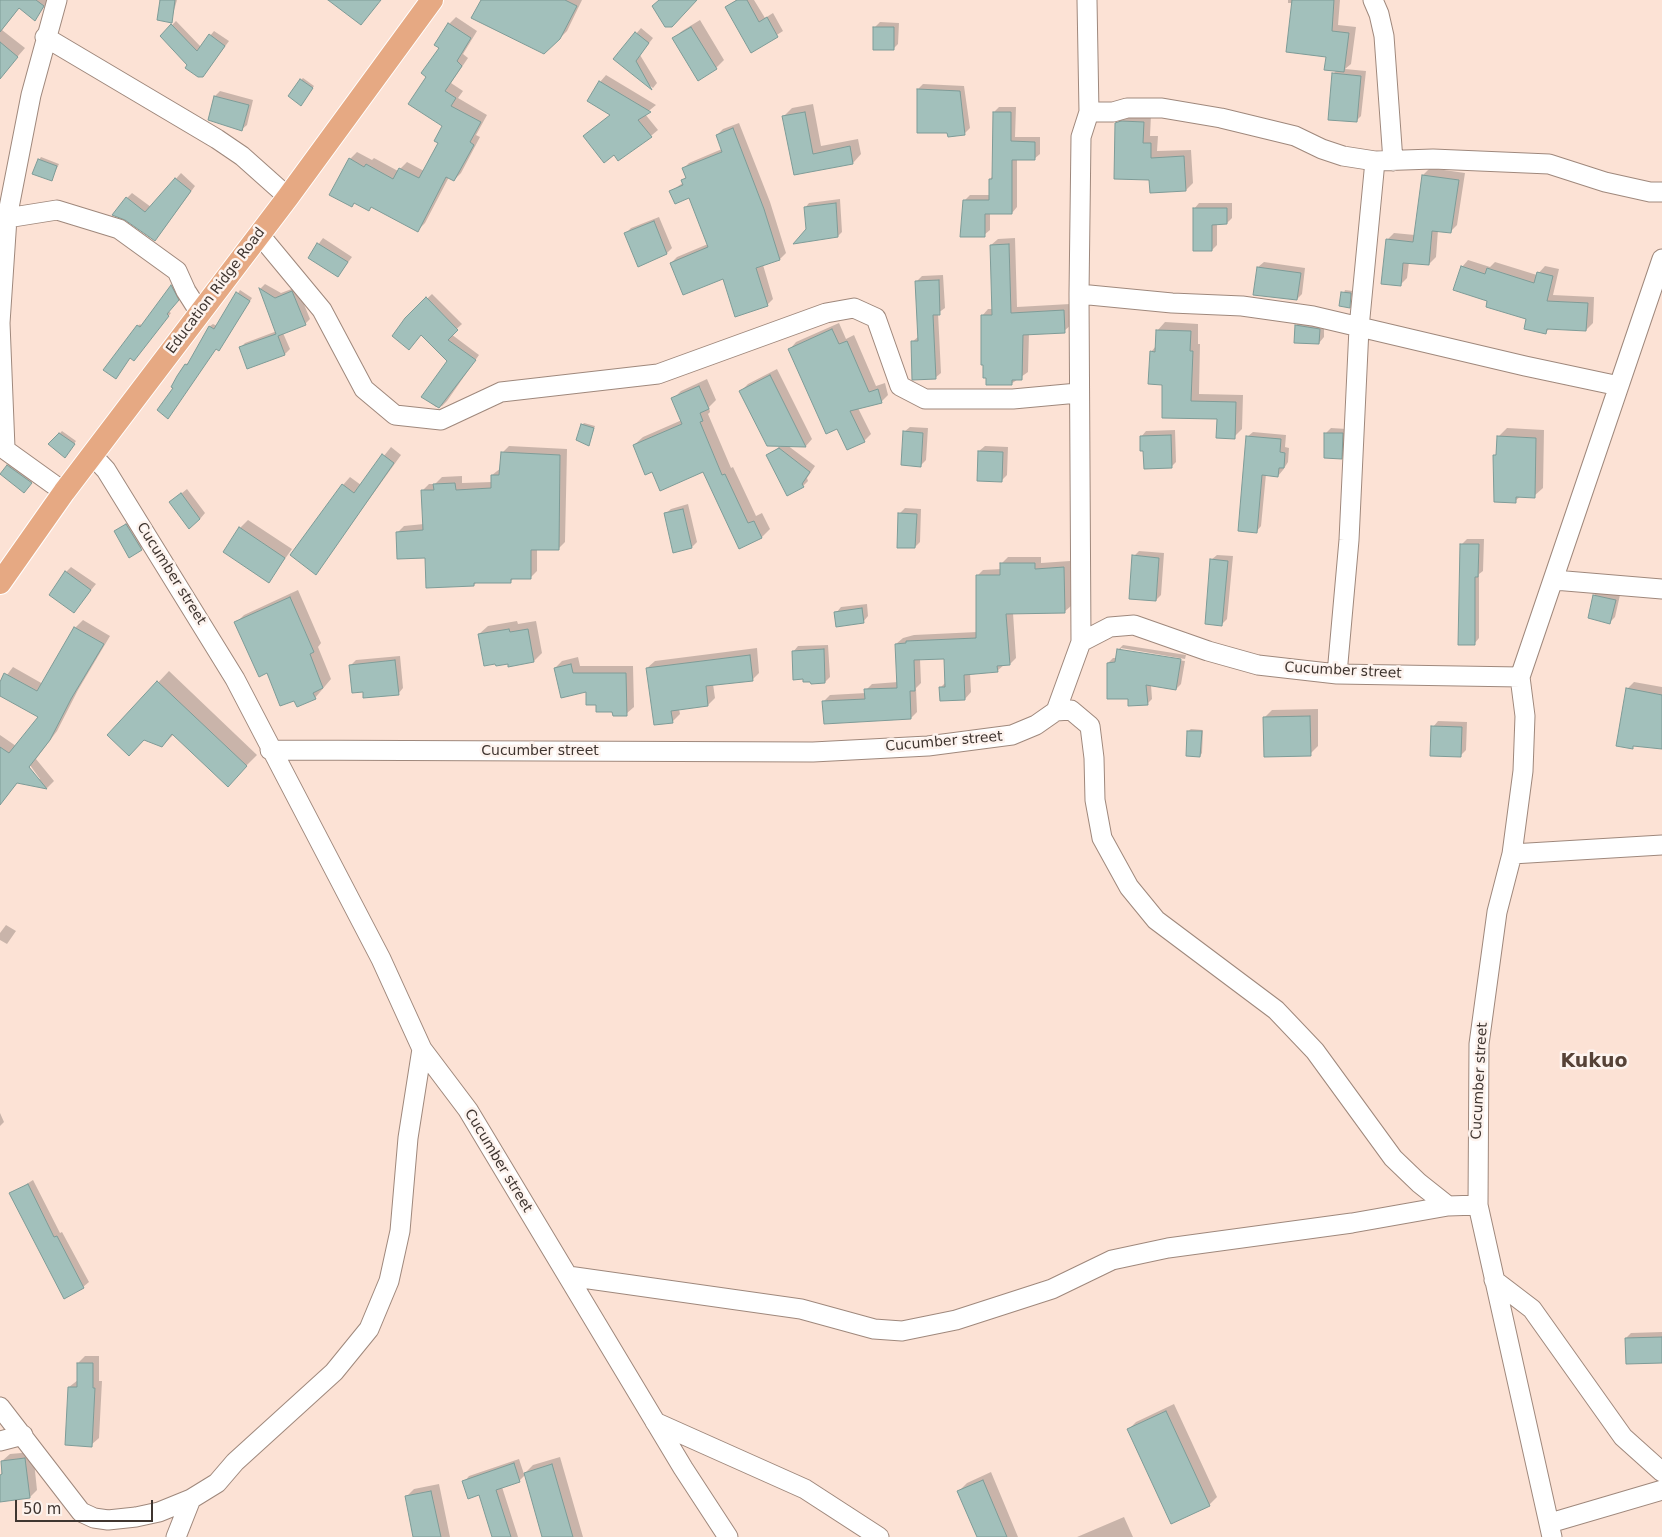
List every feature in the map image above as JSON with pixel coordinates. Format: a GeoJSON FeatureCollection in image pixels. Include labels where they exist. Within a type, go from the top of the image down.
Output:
{"type":"FeatureCollection","features":[{"type":"Feature","properties":{"kind":"main road","name":"Education Ridge Road"},"geometry":{"type":"LineString","coordinates":[[0,583],[64,492],[288,197],[432,0]]}},
{"type":"Feature","properties":{"kind":"street"},"geometry":{"type":"LineString","coordinates":[[57,0],[45,37],[31,94],[4,216],[0,323],[3,447],[64,492]]}},
{"type":"Feature","properties":{"kind":"street"},"geometry":{"type":"LineString","coordinates":[[1087,0],[1089,112],[1081,137],[1078,393],[1081,642],[1056,711],[1071,710],[1090,726],[1094,758],[1095,800],[1102,838],[1129,887],[1156,920],[1276,1010],[1315,1051],[1393,1158],[1419,1183],[1448,1206]]}},
{"type":"Feature","properties":{"kind":"street"},"geometry":{"type":"LineString","coordinates":[[1337,674],[1349,540],[1360,328],[1384,161],[1384,36],[1379,14],[1373,0]]}},
{"type":"Feature","properties":{"kind":"street"},"geometry":{"type":"LineString","coordinates":[[45,37],[217,139],[242,156],[288,197]]}},
{"type":"Feature","properties":{"kind":"street"},"geometry":{"type":"LineString","coordinates":[[1089,112],[1114,112],[1127,108],[1162,108],[1221,118],[1295,136],[1322,149],[1343,156],[1384,161],[1433,159],[1549,164],[1605,182],[1650,192],[1662,192]]}},
{"type":"Feature","properties":{"kind":"street"},"geometry":{"type":"LineString","coordinates":[[4,216],[57,210],[119,229],[177,271],[186,291],[200,312]]}},
{"type":"Feature","properties":{"kind":"street"},"geometry":{"type":"LineString","coordinates":[[259,234],[322,310],[364,388],[395,415],[441,420],[501,392],[658,374],[826,313],[854,308],[876,318],[900,386],[925,399],[1013,399],[1078,393]]}},
{"type":"Feature","properties":{"kind":"street"},"geometry":{"type":"LineString","coordinates":[[1520,677],[1662,259]]}},
{"type":"Feature","properties":{"kind":"street"},"geometry":{"type":"LineString","coordinates":[[1079,294],[1172,303],[1242,306],[1313,316],[1619,386]]}},
{"type":"Feature","properties":{"kind":"street","name":"Cucumber street"},"geometry":{"type":"LineString","coordinates":[[93,456],[106,470],[235,678],[270,750],[381,959],[422,1049],[468,1110],[656,1422],[728,1537]]}},
{"type":"Feature","properties":{"kind":"street"},"geometry":{"type":"LineString","coordinates":[[1554,580],[1662,589]]}},
{"type":"Feature","properties":{"kind":"street","name":"Cucumber street"},"geometry":{"type":"LineString","coordinates":[[1081,642],[1110,627],[1134,625],[1208,652],[1258,665],[1337,674],[1520,677],[1525,716],[1523,771],[1512,854],[1497,912],[1479,1044],[1478,1205],[1551,1530]]}},
{"type":"Feature","properties":{"kind":"street","name":"Cucumber street"},"geometry":{"type":"LineString","coordinates":[[270,750],[813,752],[928,746],[1012,735],[1036,725],[1056,711]]}},
{"type":"Feature","properties":{"kind":"street"},"geometry":{"type":"LineString","coordinates":[[1512,854],[1662,845]]}},
{"type":"Feature","properties":{"kind":"street"},"geometry":{"type":"LineString","coordinates":[[0,1407],[81,1512],[94,1518],[108,1520],[136,1518],[159,1512],[191,1499],[217,1483],[235,1462],[327,1378],[369,1329],[389,1281],[400,1231],[408,1138],[422,1049]]}},
{"type":"Feature","properties":{"kind":"street"},"geometry":{"type":"LineString","coordinates":[[568,1276],[801,1309],[866,1327],[902,1331],[956,1320],[1052,1288],[1112,1260],[1168,1248],[1352,1224],[1448,1206],[1478,1205]]}},
{"type":"Feature","properties":{"kind":"street"},"geometry":{"type":"LineString","coordinates":[[1494,1280],[1532,1309],[1623,1437],[1662,1472]]}},
{"type":"Feature","properties":{"kind":"street"},"geometry":{"type":"LineString","coordinates":[[656,1422],[805,1489],[879,1537]]}},
{"type":"Feature","properties":{"kind":"street"},"geometry":{"type":"LineString","coordinates":[[0,1441],[23,1435]]}},
{"type":"Feature","properties":{"kind":"street"},"geometry":{"type":"LineString","coordinates":[[1551,1530],[1662,1490]]}},
{"type":"Feature","properties":{"kind":"street"},"geometry":{"type":"LineString","coordinates":[[176,1537],[191,1499]]}},
{"type":"Feature","properties":{"kind":"building"},"geometry":{"type":"Polygon","coordinates":[[[0,0],[36,0],[44,6],[35,21],[19,8],[0,32],[0,0]]]}},
{"type":"Feature","properties":{"kind":"building"},"geometry":{"type":"Polygon","coordinates":[[[160,0],[175,0],[172,23],[157,20],[160,0]]]}},
{"type":"Feature","properties":{"kind":"building"},"geometry":{"type":"Polygon","coordinates":[[[328,0],[381,0],[361,25],[328,0]]]}},
{"type":"Feature","properties":{"kind":"building"},"geometry":{"type":"Polygon","coordinates":[[[481,0],[565,0],[577,6],[560,39],[544,54],[471,18],[481,0]]]}},
{"type":"Feature","properties":{"kind":"building"},"geometry":{"type":"Polygon","coordinates":[[[659,0],[697,0],[672,27],[665,27],[652,6],[659,0]]]}},
{"type":"Feature","properties":{"kind":"building"},"geometry":{"type":"Polygon","coordinates":[[[737,0],[747,0],[759,22],[767,17],[778,37],[751,53],[725,7],[737,0]]]}},
{"type":"Feature","properties":{"kind":"building"},"geometry":{"type":"Polygon","coordinates":[[[1292,0],[1334,0],[1332,31],[1349,33],[1344,72],[1324,70],[1326,57],[1286,52],[1292,0]]]}},
{"type":"Feature","properties":{"kind":"building"},"geometry":{"type":"Polygon","coordinates":[[[448,23],[471,38],[457,61],[462,66],[445,91],[456,98],[451,106],[481,122],[470,142],[474,145],[454,181],[446,177],[418,232],[371,207],[369,211],[354,203],[352,207],[329,195],[349,158],[364,167],[366,164],[393,179],[399,168],[419,178],[438,143],[434,141],[442,126],[408,104],[426,77],[421,73],[439,48],[434,45],[448,23]]]}},
{"type":"Feature","properties":{"kind":"building"},"geometry":{"type":"Polygon","coordinates":[[[171,24],[197,51],[209,34],[225,46],[203,77],[198,77],[185,68],[187,65],[160,36],[171,24]]]}},
{"type":"Feature","properties":{"kind":"building"},"geometry":{"type":"Polygon","coordinates":[[[691,27],[717,69],[698,81],[672,38],[691,27]]]}},
{"type":"Feature","properties":{"kind":"building"},"geometry":{"type":"Polygon","coordinates":[[[873,27],[894,27],[894,50],[873,50],[873,27]]]}},
{"type":"Feature","properties":{"kind":"building"},"geometry":{"type":"Polygon","coordinates":[[[635,32],[649,43],[636,61],[652,90],[613,59],[635,32]]]}},
{"type":"Feature","properties":{"kind":"building"},"geometry":{"type":"Polygon","coordinates":[[[0,42],[18,57],[0,79],[0,42]]]}},
{"type":"Feature","properties":{"kind":"building"},"geometry":{"type":"Polygon","coordinates":[[[1332,73],[1361,76],[1357,122],[1328,120],[1332,73]]]}},
{"type":"Feature","properties":{"kind":"building"},"geometry":{"type":"Polygon","coordinates":[[[300,79],[313,88],[301,106],[288,96],[300,79]]]}},
{"type":"Feature","properties":{"kind":"building"},"geometry":{"type":"Polygon","coordinates":[[[599,81],[651,112],[638,120],[652,137],[618,161],[614,155],[604,163],[583,136],[610,115],[587,101],[599,81]]]}},
{"type":"Feature","properties":{"kind":"building"},"geometry":{"type":"Polygon","coordinates":[[[917,89],[960,91],[965,135],[948,137],[947,133],[917,133],[917,89]]]}},
{"type":"Feature","properties":{"kind":"building"},"geometry":{"type":"Polygon","coordinates":[[[214,96],[249,105],[242,131],[208,120],[214,96]]]}},
{"type":"Feature","properties":{"kind":"building"},"geometry":{"type":"Polygon","coordinates":[[[805,112],[813,154],[850,146],[853,164],[794,175],[782,116],[805,112]]]}},
{"type":"Feature","properties":{"kind":"building"},"geometry":{"type":"Polygon","coordinates":[[[993,112],[1011,112],[1011,141],[1035,142],[1035,160],[1012,160],[1012,214],[985,214],[985,237],[960,237],[963,200],[989,200],[989,179],[992,179],[993,112]]]}},
{"type":"Feature","properties":{"kind":"building"},"geometry":{"type":"Polygon","coordinates":[[[1121,121],[1144,122],[1143,143],[1151,143],[1151,158],[1184,156],[1186,191],[1150,193],[1149,180],[1114,179],[1115,123],[1121,121]]]}},
{"type":"Feature","properties":{"kind":"building"},"geometry":{"type":"Polygon","coordinates":[[[733,128],[764,209],[780,260],[756,268],[768,306],[735,317],[723,279],[683,295],[670,263],[708,247],[689,198],[675,204],[669,191],[683,185],[681,180],[686,178],[682,168],[722,152],[716,135],[733,128]]]}},
{"type":"Feature","properties":{"kind":"building"},"geometry":{"type":"Polygon","coordinates":[[[38,159],[57,166],[52,181],[32,174],[38,159]]]}},
{"type":"Feature","properties":{"kind":"building"},"geometry":{"type":"Polygon","coordinates":[[[1422,175],[1459,180],[1451,233],[1432,231],[1429,265],[1403,263],[1401,286],[1381,284],[1386,239],[1413,242],[1422,175]]]}},
{"type":"Feature","properties":{"kind":"building"},"geometry":{"type":"Polygon","coordinates":[[[175,178],[191,191],[155,241],[125,220],[112,215],[126,197],[145,212],[175,178]]]}},
{"type":"Feature","properties":{"kind":"building"},"geometry":{"type":"Polygon","coordinates":[[[836,203],[838,237],[793,244],[806,229],[804,207],[836,203]]]}},
{"type":"Feature","properties":{"kind":"building"},"geometry":{"type":"Polygon","coordinates":[[[1193,208],[1227,208],[1227,224],[1212,225],[1212,251],[1193,251],[1193,208]]]}},
{"type":"Feature","properties":{"kind":"building"},"geometry":{"type":"Polygon","coordinates":[[[654,221],[667,254],[638,267],[624,233],[654,221]]]}},
{"type":"Feature","properties":{"kind":"building"},"geometry":{"type":"Polygon","coordinates":[[[317,243],[348,262],[338,277],[308,258],[317,243]]]}},
{"type":"Feature","properties":{"kind":"building"},"geometry":{"type":"Polygon","coordinates":[[[1009,244],[1011,313],[1064,310],[1065,333],[1023,335],[1022,380],[1012,380],[1012,385],[986,385],[986,378],[983,378],[983,365],[981,365],[981,315],[992,315],[990,245],[1009,244]]]}},
{"type":"Feature","properties":{"kind":"building"},"geometry":{"type":"Polygon","coordinates":[[[1461,266],[1485,274],[1487,268],[1534,283],[1537,272],[1553,276],[1547,301],[1588,303],[1586,331],[1547,329],[1546,334],[1524,329],[1526,319],[1486,307],[1487,301],[1453,290],[1461,266]]]}},
{"type":"Feature","properties":{"kind":"building"},"geometry":{"type":"Polygon","coordinates":[[[1257,267],[1301,273],[1297,300],[1253,295],[1257,267]]]}},
{"type":"Feature","properties":{"kind":"building"},"geometry":{"type":"Polygon","coordinates":[[[939,280],[940,315],[933,315],[936,379],[912,380],[911,341],[918,341],[915,281],[939,280]]]}},
{"type":"Feature","properties":{"kind":"building"},"geometry":{"type":"Polygon","coordinates":[[[171,285],[179,300],[134,361],[130,358],[116,379],[103,370],[137,325],[140,327],[171,285]]]}},
{"type":"Feature","properties":{"kind":"building"},"geometry":{"type":"Polygon","coordinates":[[[259,288],[275,298],[292,291],[306,325],[278,336],[285,355],[247,369],[239,347],[276,334],[259,288]]]}},
{"type":"Feature","properties":{"kind":"building"},"geometry":{"type":"Polygon","coordinates":[[[236,292],[250,301],[219,351],[216,349],[168,419],[157,410],[173,388],[171,387],[177,376],[185,364],[187,365],[209,326],[214,329],[236,292]]]}},
{"type":"Feature","properties":{"kind":"building"},"geometry":{"type":"Polygon","coordinates":[[[1341,292],[1351,293],[1350,308],[1339,306],[1341,292]]]}},
{"type":"Feature","properties":{"kind":"building"},"geometry":{"type":"Polygon","coordinates":[[[426,297],[458,330],[448,340],[476,360],[439,408],[421,397],[447,361],[421,335],[409,350],[392,336],[405,318],[426,297]]]}},
{"type":"Feature","properties":{"kind":"building"},"geometry":{"type":"Polygon","coordinates":[[[1295,325],[1320,329],[1319,344],[1294,343],[1295,325]]]}},
{"type":"Feature","properties":{"kind":"building"},"geometry":{"type":"Polygon","coordinates":[[[832,329],[839,344],[847,341],[869,392],[878,389],[882,403],[850,411],[865,442],[847,450],[837,429],[826,434],[788,349],[832,329]]]}},
{"type":"Feature","properties":{"kind":"building"},"geometry":{"type":"Polygon","coordinates":[[[1156,330],[1191,331],[1190,351],[1193,351],[1191,401],[1236,402],[1235,439],[1216,438],[1217,419],[1162,418],[1162,385],[1148,384],[1150,351],[1155,352],[1156,330]]]}},
{"type":"Feature","properties":{"kind":"building"},"geometry":{"type":"Polygon","coordinates":[[[770,375],[806,447],[767,446],[739,391],[770,375]]]}},
{"type":"Feature","properties":{"kind":"building"},"geometry":{"type":"Polygon","coordinates":[[[699,386],[709,409],[700,413],[703,421],[700,422],[722,475],[725,474],[748,523],[754,521],[762,538],[739,549],[703,472],[660,491],[652,472],[645,475],[633,445],[682,424],[671,398],[699,386]]]}},
{"type":"Feature","properties":{"kind":"building"},"geometry":{"type":"Polygon","coordinates":[[[581,424],[594,428],[589,446],[576,440],[581,424]]]}},
{"type":"Feature","properties":{"kind":"building"},"geometry":{"type":"Polygon","coordinates":[[[903,431],[923,433],[921,467],[901,465],[903,431]]]}},
{"type":"Feature","properties":{"kind":"building"},"geometry":{"type":"Polygon","coordinates":[[[59,433],[75,444],[65,458],[48,444],[59,433]]]}},
{"type":"Feature","properties":{"kind":"building"},"geometry":{"type":"Polygon","coordinates":[[[1324,433],[1343,433],[1342,459],[1324,458],[1324,433]]]}},
{"type":"Feature","properties":{"kind":"building"},"geometry":{"type":"Polygon","coordinates":[[[1171,435],[1172,468],[1144,469],[1143,451],[1140,451],[1140,436],[1171,435]]]}},
{"type":"Feature","properties":{"kind":"building"},"geometry":{"type":"Polygon","coordinates":[[[1246,436],[1281,439],[1280,452],[1285,453],[1284,468],[1279,468],[1278,477],[1262,475],[1257,533],[1238,531],[1246,436]]]}},
{"type":"Feature","properties":{"kind":"building"},"geometry":{"type":"Polygon","coordinates":[[[1497,436],[1536,438],[1535,498],[1516,497],[1516,503],[1494,502],[1493,455],[1496,455],[1497,436]]]}},
{"type":"Feature","properties":{"kind":"building"},"geometry":{"type":"Polygon","coordinates":[[[779,448],[810,472],[802,484],[804,487],[787,496],[766,455],[779,448]]]}},
{"type":"Feature","properties":{"kind":"building"},"geometry":{"type":"Polygon","coordinates":[[[978,451],[1003,452],[1002,482],[977,481],[978,451]]]}},
{"type":"Feature","properties":{"kind":"building"},"geometry":{"type":"Polygon","coordinates":[[[501,452],[560,455],[559,550],[531,550],[531,579],[511,579],[511,583],[474,583],[474,586],[426,588],[425,558],[397,559],[396,532],[423,530],[421,490],[434,490],[433,484],[455,483],[456,490],[491,488],[491,475],[499,475],[501,452]]]}},
{"type":"Feature","properties":{"kind":"building"},"geometry":{"type":"Polygon","coordinates":[[[382,454],[394,463],[316,575],[290,555],[342,484],[354,493],[382,454]]]}},
{"type":"Feature","properties":{"kind":"building"},"geometry":{"type":"Polygon","coordinates":[[[7,465],[32,483],[24,493],[0,474],[7,465]]]}},
{"type":"Feature","properties":{"kind":"building"},"geometry":{"type":"Polygon","coordinates":[[[181,493],[200,519],[189,529],[169,502],[181,493]]]}},
{"type":"Feature","properties":{"kind":"building"},"geometry":{"type":"Polygon","coordinates":[[[683,509],[692,548],[673,553],[664,513],[683,509]]]}},
{"type":"Feature","properties":{"kind":"building"},"geometry":{"type":"Polygon","coordinates":[[[898,513],[917,514],[915,548],[897,548],[898,513]]]}},
{"type":"Feature","properties":{"kind":"building"},"geometry":{"type":"Polygon","coordinates":[[[126,524],[142,550],[129,558],[114,531],[126,524]]]}},
{"type":"Feature","properties":{"kind":"building"},"geometry":{"type":"Polygon","coordinates":[[[239,527],[285,558],[269,583],[223,552],[239,527]]]}},
{"type":"Feature","properties":{"kind":"building"},"geometry":{"type":"Polygon","coordinates":[[[1460,544],[1479,544],[1478,577],[1475,577],[1475,645],[1458,645],[1460,544]]]}},
{"type":"Feature","properties":{"kind":"building"},"geometry":{"type":"Polygon","coordinates":[[[1132,555],[1159,558],[1156,601],[1129,599],[1132,555]]]}},
{"type":"Feature","properties":{"kind":"building"},"geometry":{"type":"Polygon","coordinates":[[[1210,559],[1228,561],[1222,626],[1205,624],[1210,559]]]}},
{"type":"Feature","properties":{"kind":"building"},"geometry":{"type":"Polygon","coordinates":[[[1000,563],[1035,563],[1035,569],[1064,567],[1065,613],[1006,614],[1010,665],[997,666],[998,672],[964,675],[965,700],[940,701],[939,687],[945,687],[944,659],[914,660],[915,691],[910,691],[911,719],[824,724],[822,701],[865,699],[864,689],[897,688],[895,644],[906,643],[906,641],[976,638],[976,575],[1000,575],[1000,563]]]}},
{"type":"Feature","properties":{"kind":"building"},"geometry":{"type":"Polygon","coordinates":[[[65,571],[91,590],[74,613],[49,595],[65,571]]]}},
{"type":"Feature","properties":{"kind":"building"},"geometry":{"type":"Polygon","coordinates":[[[1593,595],[1616,600],[1610,624],[1588,618],[1593,595]]]}},
{"type":"Feature","properties":{"kind":"building"},"geometry":{"type":"Polygon","coordinates":[[[290,597],[314,652],[310,654],[323,688],[313,693],[316,699],[297,707],[294,701],[280,706],[267,673],[259,677],[234,622],[290,597]]]}},
{"type":"Feature","properties":{"kind":"building"},"geometry":{"type":"Polygon","coordinates":[[[862,608],[864,623],[836,627],[834,612],[862,608]]]}},
{"type":"Feature","properties":{"kind":"building"},"geometry":{"type":"Polygon","coordinates":[[[74,627],[104,644],[71,699],[50,740],[29,767],[47,789],[17,783],[0,805],[0,747],[9,753],[38,717],[0,696],[0,682],[4,673],[37,691],[74,627]]]}},
{"type":"Feature","properties":{"kind":"building"},"geometry":{"type":"Polygon","coordinates":[[[509,629],[510,632],[528,629],[534,662],[508,667],[508,664],[484,666],[478,634],[509,629]]]}},
{"type":"Feature","properties":{"kind":"building"},"geometry":{"type":"Polygon","coordinates":[[[824,649],[825,683],[811,684],[810,682],[803,682],[803,679],[793,680],[792,651],[824,649]]]}},
{"type":"Feature","properties":{"kind":"building"},"geometry":{"type":"Polygon","coordinates":[[[1117,649],[1181,659],[1176,690],[1146,685],[1148,705],[1128,706],[1128,699],[1107,699],[1107,663],[1115,662],[1117,649]]]}},
{"type":"Feature","properties":{"kind":"building"},"geometry":{"type":"Polygon","coordinates":[[[750,655],[753,681],[706,686],[708,706],[671,711],[673,723],[654,725],[646,668],[750,655]]]}},
{"type":"Feature","properties":{"kind":"building"},"geometry":{"type":"Polygon","coordinates":[[[395,660],[399,695],[363,698],[363,692],[352,693],[349,665],[395,660]]]}},
{"type":"Feature","properties":{"kind":"building"},"geometry":{"type":"Polygon","coordinates":[[[571,664],[573,673],[626,673],[627,716],[613,716],[612,712],[596,712],[596,705],[586,705],[586,692],[561,698],[554,668],[571,664]]]}},
{"type":"Feature","properties":{"kind":"building"},"geometry":{"type":"Polygon","coordinates":[[[157,681],[247,766],[228,787],[172,734],[162,747],[144,740],[129,756],[107,735],[157,681]]]}},
{"type":"Feature","properties":{"kind":"building"},"geometry":{"type":"Polygon","coordinates":[[[1626,688],[1662,695],[1662,749],[1633,746],[1633,749],[1616,746],[1626,688]]]}},
{"type":"Feature","properties":{"kind":"building"},"geometry":{"type":"Polygon","coordinates":[[[1310,716],[1311,756],[1264,757],[1263,717],[1310,716]]]}},
{"type":"Feature","properties":{"kind":"building"},"geometry":{"type":"Polygon","coordinates":[[[1431,726],[1462,727],[1461,757],[1430,756],[1431,726]]]}},
{"type":"Feature","properties":{"kind":"building"},"geometry":{"type":"Polygon","coordinates":[[[1187,731],[1202,731],[1200,757],[1186,756],[1187,731]]]}},
{"type":"Feature","properties":{"kind":"building"},"geometry":{"type":"Polygon","coordinates":[[[28,1184],[54,1237],[57,1236],[84,1288],[64,1299],[9,1193],[28,1184]]]}},
{"type":"Feature","properties":{"kind":"building"},"geometry":{"type":"Polygon","coordinates":[[[1662,1337],[1662,1363],[1626,1364],[1625,1338],[1662,1337]]]}},
{"type":"Feature","properties":{"kind":"building"},"geometry":{"type":"Polygon","coordinates":[[[77,1363],[93,1363],[93,1388],[95,1388],[92,1447],[65,1445],[68,1387],[77,1387],[77,1363]]]}},
{"type":"Feature","properties":{"kind":"building"},"geometry":{"type":"Polygon","coordinates":[[[1166,1411],[1210,1506],[1171,1524],[1127,1429],[1166,1411]]]}},
{"type":"Feature","properties":{"kind":"building"},"geometry":{"type":"Polygon","coordinates":[[[25,1458],[30,1498],[0,1502],[1,1461],[25,1458]]]}},
{"type":"Feature","properties":{"kind":"building"},"geometry":{"type":"Polygon","coordinates":[[[514,1463],[520,1482],[496,1490],[511,1537],[492,1537],[479,1495],[468,1499],[462,1481],[514,1463]]]}},
{"type":"Feature","properties":{"kind":"building"},"geometry":{"type":"Polygon","coordinates":[[[552,1464],[573,1537],[542,1537],[524,1473],[552,1464]]]}},
{"type":"Feature","properties":{"kind":"building"},"geometry":{"type":"Polygon","coordinates":[[[983,1480],[1007,1537],[977,1537],[957,1491],[983,1480]]]}},
{"type":"Feature","properties":{"kind":"building"},"geometry":{"type":"Polygon","coordinates":[[[431,1491],[441,1537],[413,1537],[405,1496],[431,1491]]]}},
{"type":"Feature","properties":{"kind":"district","name":"Kukuo"},"geometry":{"type":"Point","coordinates":[1594,1062]}}]}
